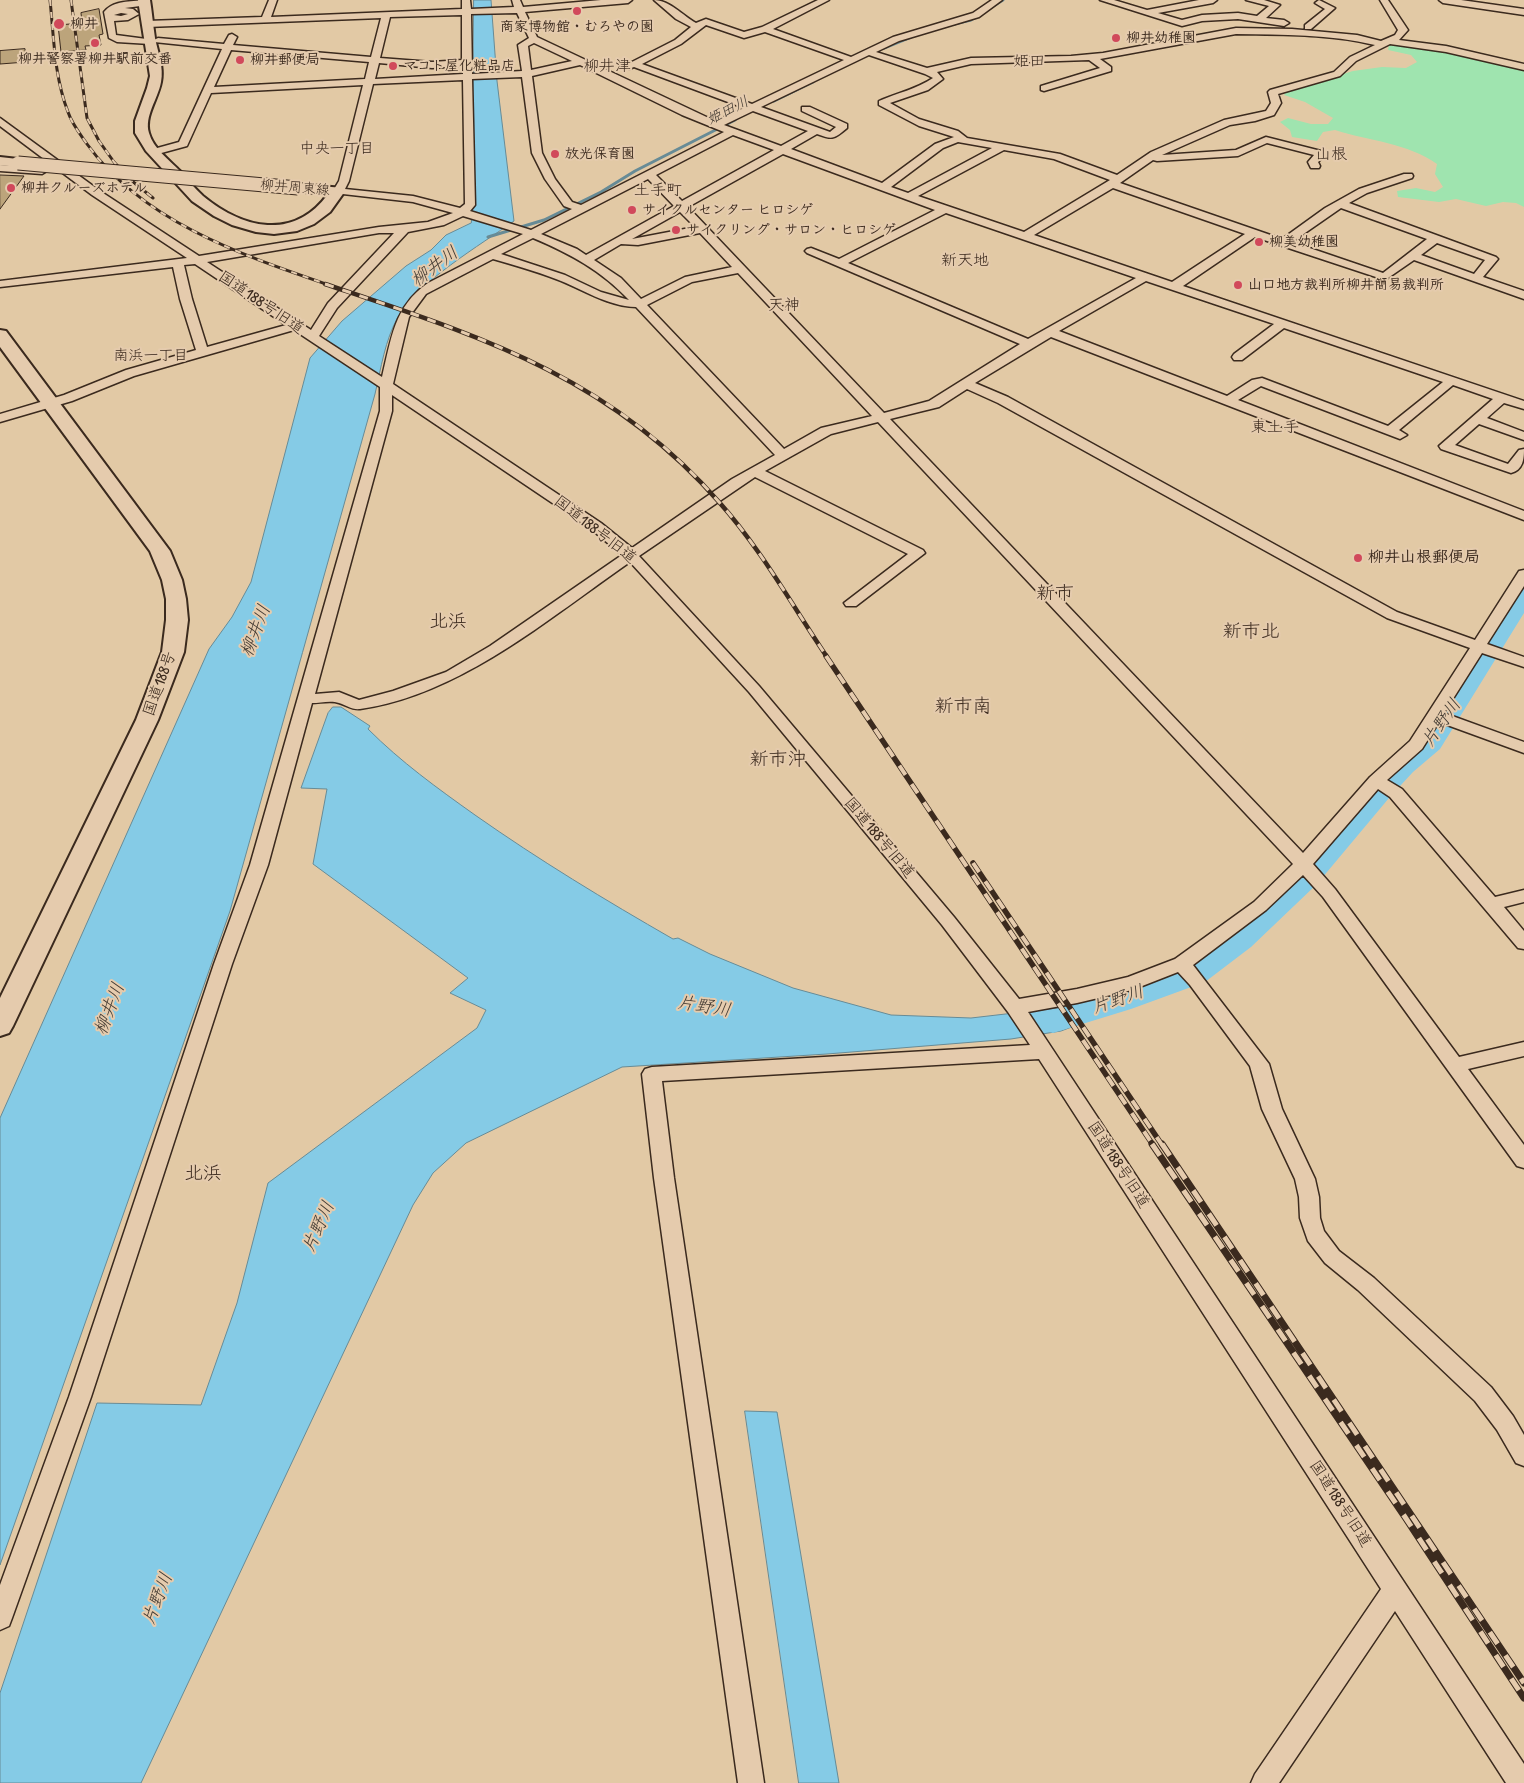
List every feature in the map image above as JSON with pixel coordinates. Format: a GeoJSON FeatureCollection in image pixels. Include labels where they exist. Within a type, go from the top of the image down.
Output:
{"type":"FeatureCollection","features":[{"type":"Feature","properties":{"kind":"highway","name":"国道188号"},"geometry":{"type":"LineString","coordinates":[[0,335],[160,551],[172,580],[176,599],[177,620],[173,652],[147,720],[0,1026]]}},
{"type":"Feature","properties":{"kind":"main road","name":"柳井周東線"},"geometry":{"type":"LineString","coordinates":[[0,161],[18,163],[298,188],[338,191],[324,212],[304,225],[275,230],[259,229],[239,223],[200,200],[154,152],[142,133],[142,119],[152,97],[156,65],[154,41],[147,24],[144,1]]}},
{"type":"Feature","properties":{"kind":"street"},"geometry":{"type":"LineString","coordinates":[[266,19],[273,0]]}},
{"type":"Feature","properties":{"kind":"street"},"geometry":{"type":"LineString","coordinates":[[466,0],[470,11],[467,63],[472,76],[470,205],[467,214]]}},
{"type":"Feature","properties":{"kind":"street"},"geometry":{"type":"LineString","coordinates":[[147,24],[266,19],[343,12],[386,14],[501,10],[518,5],[628,0]]}},
{"type":"Feature","properties":{"kind":"street"},"geometry":{"type":"LineString","coordinates":[[658,0],[679,17],[697,27]]}},
{"type":"Feature","properties":{"kind":"street"},"geometry":{"type":"LineString","coordinates":[[608,74],[634,64],[678,42],[706,22],[744,35],[765,28],[825,0]]}},
{"type":"Feature","properties":{"kind":"street"},"geometry":{"type":"LineString","coordinates":[[0,1618],[80,1397],[223,964],[259,865],[386,411],[383,384],[403,317],[422,292],[432,285],[650,175],[753,108],[911,33],[976,15],[998,0]]}},
{"type":"Feature","properties":{"kind":"street"},"geometry":{"type":"LineString","coordinates":[[1104,0],[1182,23],[1202,18],[1238,16],[1361,35],[1385,43]]}},
{"type":"Feature","properties":{"kind":"street"},"geometry":{"type":"LineString","coordinates":[[1147,13],[1160,8],[1213,0]]}},
{"type":"Feature","properties":{"kind":"street"},"geometry":{"type":"LineString","coordinates":[[1250,0],[1276,5],[1259,19]]}},
{"type":"Feature","properties":{"kind":"street"},"geometry":{"type":"LineString","coordinates":[[1025,236],[1149,157],[1228,122],[1255,118],[1270,113],[1276,103],[1273,92],[1337,74],[1353,59],[1398,37],[1403,30],[1389,12],[1384,0]]}},
{"type":"Feature","properties":{"kind":"street"},"geometry":{"type":"LineString","coordinates":[[1443,0],[1524,12]]}},
{"type":"Feature","properties":{"kind":"street"},"geometry":{"type":"LineString","coordinates":[[144,1],[115,6],[108,10],[112,36],[117,39],[228,46],[432,65],[467,63]]}},
{"type":"Feature","properties":{"kind":"street"},"geometry":{"type":"LineString","coordinates":[[1308,27],[1331,8],[1319,3]]}},
{"type":"Feature","properties":{"kind":"street"},"geometry":{"type":"LineString","coordinates":[[518,5],[529,32],[534,39],[722,128],[909,197],[1524,406]]}},
{"type":"Feature","properties":{"kind":"street"},"geometry":{"type":"LineString","coordinates":[[386,14],[344,181],[338,191],[413,199],[532,234],[587,259],[617,280],[782,455]]}},
{"type":"Feature","properties":{"kind":"street"},"geometry":{"type":"LineString","coordinates":[[154,152],[182,144],[228,46],[238,20]]}},
{"type":"Feature","properties":{"kind":"street"},"geometry":{"type":"LineString","coordinates":[[765,28],[852,60]]}},
{"type":"Feature","properties":{"kind":"street"},"geometry":{"type":"LineString","coordinates":[[927,71],[977,60],[1091,57],[1141,50],[1212,34],[1244,31],[1325,35],[1446,49],[1524,67]]}},
{"type":"Feature","properties":{"kind":"street"},"geometry":{"type":"LineString","coordinates":[[534,39],[523,45],[537,153],[550,179],[568,204],[582,209]]}},
{"type":"Feature","properties":{"kind":"street"},"geometry":{"type":"LineString","coordinates":[[868,52],[936,75],[938,79],[925,88],[902,94],[882,103],[907,117],[938,130],[959,134],[963,139]]}},
{"type":"Feature","properties":{"kind":"street"},"geometry":{"type":"LineString","coordinates":[[1044,88],[1056,82],[1108,69],[1091,57]]}},
{"type":"Feature","properties":{"kind":"street"},"geometry":{"type":"LineString","coordinates":[[208,90],[370,80],[526,74],[551,71],[580,62]]}},
{"type":"Feature","properties":{"kind":"street"},"geometry":{"type":"LineString","coordinates":[[634,64],[831,136],[843,126],[806,109]]}},
{"type":"Feature","properties":{"kind":"street","name":"国道188号旧道"},"geometry":{"type":"LineString","coordinates":[[0,121],[96,193],[596,526],[630,554],[767,704],[948,921],[1017,1011],[1521,1783]]}},
{"type":"Feature","properties":{"kind":"street"},"geometry":{"type":"LineString","coordinates":[[587,259],[816,131]]}},
{"type":"Feature","properties":{"kind":"street"},"geometry":{"type":"LineString","coordinates":[[884,187],[912,168],[939,146],[950,140],[963,139],[1068,159],[1114,181],[1253,233],[1385,277],[1436,239]]}},
{"type":"Feature","properties":{"kind":"street"},"geometry":{"type":"LineString","coordinates":[[1149,157],[1238,153],[1266,140],[1321,154],[1313,162],[1315,166]]}},
{"type":"Feature","properties":{"kind":"street"},"geometry":{"type":"LineString","coordinates":[[909,197],[1002,147]]}},
{"type":"Feature","properties":{"kind":"street"},"geometry":{"type":"LineString","coordinates":[[0,168],[53,172],[67,171]]}},
{"type":"Feature","properties":{"kind":"street"},"geometry":{"type":"LineString","coordinates":[[650,175],[1329,893],[1524,1160]]}},
{"type":"Feature","properties":{"kind":"street"},"geometry":{"type":"LineString","coordinates":[[1284,243],[1329,210],[1370,188],[1396,182],[1408,176]]}},
{"type":"Feature","properties":{"kind":"street"},"geometry":{"type":"LineString","coordinates":[[1341,204],[1492,259],[1476,278]]}},
{"type":"Feature","properties":{"kind":"street"},"geometry":{"type":"LineString","coordinates":[[839,263],[945,209]]}},
{"type":"Feature","properties":{"kind":"street"},"geometry":{"type":"LineString","coordinates":[[0,284],[178,263],[379,230],[404,229],[467,214]]}},
{"type":"Feature","properties":{"kind":"street"},"geometry":{"type":"LineString","coordinates":[[315,339],[332,306],[404,229]]}},
{"type":"Feature","properties":{"kind":"street"},"geometry":{"type":"LineString","coordinates":[[620,241],[638,242],[702,229]]}},
{"type":"Feature","properties":{"kind":"street"},"geometry":{"type":"LineString","coordinates":[[1173,286],[1253,233]]}},
{"type":"Feature","properties":{"kind":"street"},"geometry":{"type":"LineString","coordinates":[[810,251],[1029,344]]}},
{"type":"Feature","properties":{"kind":"street"},"geometry":{"type":"LineString","coordinates":[[493,255],[561,277],[596,294],[623,303],[640,304],[689,279],[739,269]]}},
{"type":"Feature","properties":{"kind":"street"},"geometry":{"type":"LineString","coordinates":[[1412,256],[1524,295]]}},
{"type":"Feature","properties":{"kind":"street"},"geometry":{"type":"LineString","coordinates":[[178,263],[186,299],[203,353]]}},
{"type":"Feature","properties":{"kind":"street"},"geometry":{"type":"LineString","coordinates":[[305,700],[339,697],[358,705],[431,684],[472,663],[630,554],[754,471],[782,455],[826,430],[934,404],[966,384],[969,380],[1145,277]]}},
{"type":"Feature","properties":{"kind":"street"},"geometry":{"type":"LineString","coordinates":[[1238,357],[1282,324]]}},
{"type":"Feature","properties":{"kind":"street"},"geometry":{"type":"LineString","coordinates":[[0,418],[90,391],[121,376],[295,326]]}},
{"type":"Feature","properties":{"kind":"street"},"geometry":{"type":"LineString","coordinates":[[1050,332],[1524,516]]}},
{"type":"Feature","properties":{"kind":"street"},"geometry":{"type":"LineString","coordinates":[[1228,401],[1256,383],[1262,382],[1395,433],[1452,381]]}},
{"type":"Feature","properties":{"kind":"street"},"geometry":{"type":"LineString","coordinates":[[966,384],[1003,400],[1370,603],[1423,628],[1524,662]]}},
{"type":"Feature","properties":{"kind":"street"},"geometry":{"type":"LineString","coordinates":[[1502,398],[1446,446],[1512,470],[1524,453]]}},
{"type":"Feature","properties":{"kind":"street"},"geometry":{"type":"LineString","coordinates":[[1478,419],[1524,436]]}},
{"type":"Feature","properties":{"kind":"street"},"geometry":{"type":"LineString","coordinates":[[754,471],[918,553],[851,603]]}},
{"type":"Feature","properties":{"kind":"street"},"geometry":{"type":"LineString","coordinates":[[1017,1011],[1187,971],[1235,926],[1308,870],[1416,745],[1523,580]]}},
{"type":"Feature","properties":{"kind":"street"},"geometry":{"type":"LineString","coordinates":[[1435,715],[1524,748]]}},
{"type":"Feature","properties":{"kind":"street"},"geometry":{"type":"LineString","coordinates":[[1382,784],[1524,943]]}},
{"type":"Feature","properties":{"kind":"street"},"geometry":{"type":"LineString","coordinates":[[1491,904],[1524,896]]}},
{"type":"Feature","properties":{"kind":"street"},"geometry":{"type":"LineString","coordinates":[[1187,971],[1260,1064],[1272,1109],[1305,1179],[1309,1197],[1310,1218],[1318,1240],[1332,1257],[1366,1284],[1483,1394],[1505,1423],[1524,1456]]}},
{"type":"Feature","properties":{"kind":"street"},"geometry":{"type":"LineString","coordinates":[[751,1783],[664,1178],[652,1074],[1043,1049]]}},
{"type":"Feature","properties":{"kind":"street"},"geometry":{"type":"LineString","coordinates":[[1455,1065],[1524,1049]]}},
{"type":"Feature","properties":{"kind":"street"},"geometry":{"type":"LineString","coordinates":[[1264,1783],[1396,1589]]}},
{"type":"Feature","properties":{"kind":"green space"},"geometry":{"type":"Polygon","coordinates":[[[1389,45],[1438,49],[1524,67],[1524,207],[1516,203],[1503,202],[1486,206],[1456,199],[1439,202],[1398,197],[1397,191],[1416,188],[1435,192],[1443,187],[1435,174],[1437,164],[1414,151],[1335,130],[1323,132],[1317,141],[1292,137],[1290,130],[1280,122],[1288,118],[1311,124],[1328,124],[1333,118],[1305,102],[1284,95],[1287,91],[1353,71],[1382,67],[1406,68],[1417,62],[1411,55],[1388,50],[1389,45]]]}},
{"type":"Feature","properties":{"kind":"water","name":"柳井川"},"geometry":{"type":"Polygon","coordinates":[[[474,0],[491,0],[497,81],[514,221],[451,265],[419,291],[398,317],[390,335],[230,911],[0,1565],[0,1118],[209,649],[232,617],[251,582],[310,358],[342,321],[406,266],[431,250],[446,235],[471,223],[474,0]]]}},
{"type":"Feature","properties":{"kind":"water"},"geometry":{"type":"Polygon","coordinates":[[[333,707],[341,707],[370,726],[368,729],[393,753],[475,815],[523,848],[597,894],[673,939],[678,938],[710,954],[793,988],[891,1015],[971,1018],[1083,1005],[1098,1017],[1061,1031],[1011,1039],[827,1054],[622,1067],[466,1143],[433,1173],[413,1205],[141,1783],[0,1783],[0,1693],[97,1403],[201,1405],[237,1303],[268,1183],[477,1028],[486,1010],[450,993],[468,978],[313,864],[327,789],[301,788],[328,713],[333,707]]]}},
{"type":"Feature","properties":{"kind":"water"},"geometry":{"type":"Polygon","coordinates":[[[745,1411],[777,1412],[839,1783],[799,1783],[745,1411]]]}},
{"type":"Feature","properties":{"kind":"building"},"geometry":{"type":"Polygon","coordinates":[[[99,9],[103,34],[99,35],[101,45],[85,46],[86,50],[61,52],[58,25],[82,23],[81,13],[99,9]]]}},
{"type":"Feature","properties":{"kind":"building"},"geometry":{"type":"Polygon","coordinates":[[[25,49],[26,62],[0,64],[0,51],[25,49]]]}},
{"type":"Feature","properties":{"kind":"building","name":"柳井クルーズホテル"},"geometry":{"type":"Polygon","coordinates":[[[0,175],[24,176],[0,209],[0,175]]]}},
{"type":"Feature","properties":{"kind":"waterway","name":"姫田川"},"geometry":{"type":"LineString","coordinates":[[950,25],[971,20],[1003,0]]}},
{"type":"Feature","properties":{"kind":"waterway","name":"姫田川"},"geometry":{"type":"LineString","coordinates":[[884,48],[911,37]]}},
{"type":"Feature","properties":{"kind":"waterway","name":"姫田川"},"geometry":{"type":"LineString","coordinates":[[774,101],[813,82]]}},
{"type":"Feature","properties":{"kind":"waterway","name":"姫田川"},"geometry":{"type":"LineString","coordinates":[[488,237],[544,220],[601,192],[635,171],[735,120]]}},
{"type":"Feature","properties":{"kind":"waterway","name":"片野川"},"geometry":{"type":"LineString","coordinates":[[1053,1022],[1120,1001],[1194,974],[1241,940],[1307,877],[1379,792],[1404,766],[1431,743],[1456,700],[1524,594]]}},
{"type":"Feature","properties":{"kind":"railway"},"geometry":{"type":"LineString","coordinates":[[50,0],[57,71],[63,98],[74,125],[110,171],[136,195],[165,215],[196,232],[229,248],[329,285]]}},
{"type":"Feature","properties":{"kind":"railway"},"geometry":{"type":"LineString","coordinates":[[71,0],[87,118],[99,141],[114,162],[132,181],[153,198]]}},
{"type":"Feature","properties":{"kind":"railway"},"geometry":{"type":"LineString","coordinates":[[325,284],[488,342],[538,365],[586,391],[632,422],[677,458],[734,520],[762,558],[827,657]]}},
{"type":"Feature","properties":{"kind":"railway"},"geometry":{"type":"LineString","coordinates":[[826,656],[1153,1145]]}},
{"type":"Feature","properties":{"kind":"railway"},"geometry":{"type":"LineString","coordinates":[[973,863],[1162,1145]]}},
{"type":"Feature","properties":{"kind":"railway"},"geometry":{"type":"LineString","coordinates":[[1152,1144],[1405,1517],[1524,1698]]}},
{"type":"Feature","properties":{"kind":"railway"},"geometry":{"type":"LineString","coordinates":[[1162,1144],[1524,1683]]}},
{"type":"Feature","properties":{"kind":"place","name":"商家博物館・むろやの園"},"geometry":{"type":"Point","coordinates":[577,11]}},
{"type":"Feature","properties":{"kind":"place","name":"柳井"},"geometry":{"type":"Point","coordinates":[59,24]}},
{"type":"Feature","properties":{"kind":"place","name":"柳井幼稚園"},"geometry":{"type":"Point","coordinates":[1116,38]}},
{"type":"Feature","properties":{"kind":"place","name":"柳井警察署柳井駅前交番"},"geometry":{"type":"Point","coordinates":[95,43]}},
{"type":"Feature","properties":{"kind":"place","name":"柳井郵便局"},"geometry":{"type":"Point","coordinates":[240,60]}},
{"type":"Feature","properties":{"kind":"place","name":"マコト屋化粧品店"},"geometry":{"type":"Point","coordinates":[393,66]}},
{"type":"Feature","properties":{"kind":"place","name":"放光保育園"},"geometry":{"type":"Point","coordinates":[555,154]}},
{"type":"Feature","properties":{"kind":"place","name":"柳井クルーズホテル"},"geometry":{"type":"Point","coordinates":[11,188]}},
{"type":"Feature","properties":{"kind":"place","name":"サイクルセンター ヒロシゲ"},"geometry":{"type":"Point","coordinates":[632,210]}},
{"type":"Feature","properties":{"kind":"place","name":"サイクリング・サロン・ヒロシゲ"},"geometry":{"type":"Point","coordinates":[676,230]}},
{"type":"Feature","properties":{"kind":"place","name":"柳美幼稚園"},"geometry":{"type":"Point","coordinates":[1259,242]}},
{"type":"Feature","properties":{"kind":"place","name":"山口地方裁判所柳井簡易裁判所"},"geometry":{"type":"Point","coordinates":[1238,285]}},
{"type":"Feature","properties":{"kind":"place","name":"柳井山根郵便局"},"geometry":{"type":"Point","coordinates":[1358,558]}},
{"type":"Feature","properties":{"kind":"district","name":"姫田"},"geometry":{"type":"Point","coordinates":[1029,62]}},
{"type":"Feature","properties":{"kind":"district","name":"柳井津"},"geometry":{"type":"Point","coordinates":[607,67]}},
{"type":"Feature","properties":{"kind":"district","name":"中央一丁目"},"geometry":{"type":"Point","coordinates":[337,149]}},
{"type":"Feature","properties":{"kind":"district","name":"山根"},"geometry":{"type":"Point","coordinates":[1331,155]}},
{"type":"Feature","properties":{"kind":"district","name":"土手町"},"geometry":{"type":"Point","coordinates":[658,191]}},
{"type":"Feature","properties":{"kind":"district","name":"新天地"},"geometry":{"type":"Point","coordinates":[965,261]}},
{"type":"Feature","properties":{"kind":"district","name":"天神"},"geometry":{"type":"Point","coordinates":[784,306]}},
{"type":"Feature","properties":{"kind":"district","name":"南浜一丁目"},"geometry":{"type":"Point","coordinates":[151,356]}},
{"type":"Feature","properties":{"kind":"district","name":"東土手"},"geometry":{"type":"Point","coordinates":[1275,428]}},
{"type":"Feature","properties":{"kind":"district","name":"新市"},"geometry":{"type":"Point","coordinates":[1055,594]}},
{"type":"Feature","properties":{"kind":"district","name":"北浜"},"geometry":{"type":"Point","coordinates":[448,622]}},
{"type":"Feature","properties":{"kind":"district","name":"新市北"},"geometry":{"type":"Point","coordinates":[1251,632]}},
{"type":"Feature","properties":{"kind":"district","name":"新市南"},"geometry":{"type":"Point","coordinates":[963,707]}},
{"type":"Feature","properties":{"kind":"district","name":"新市沖"},"geometry":{"type":"Point","coordinates":[778,760]}},
{"type":"Feature","properties":{"kind":"district","name":"北浜"},"geometry":{"type":"Point","coordinates":[203,1174]}}]}
